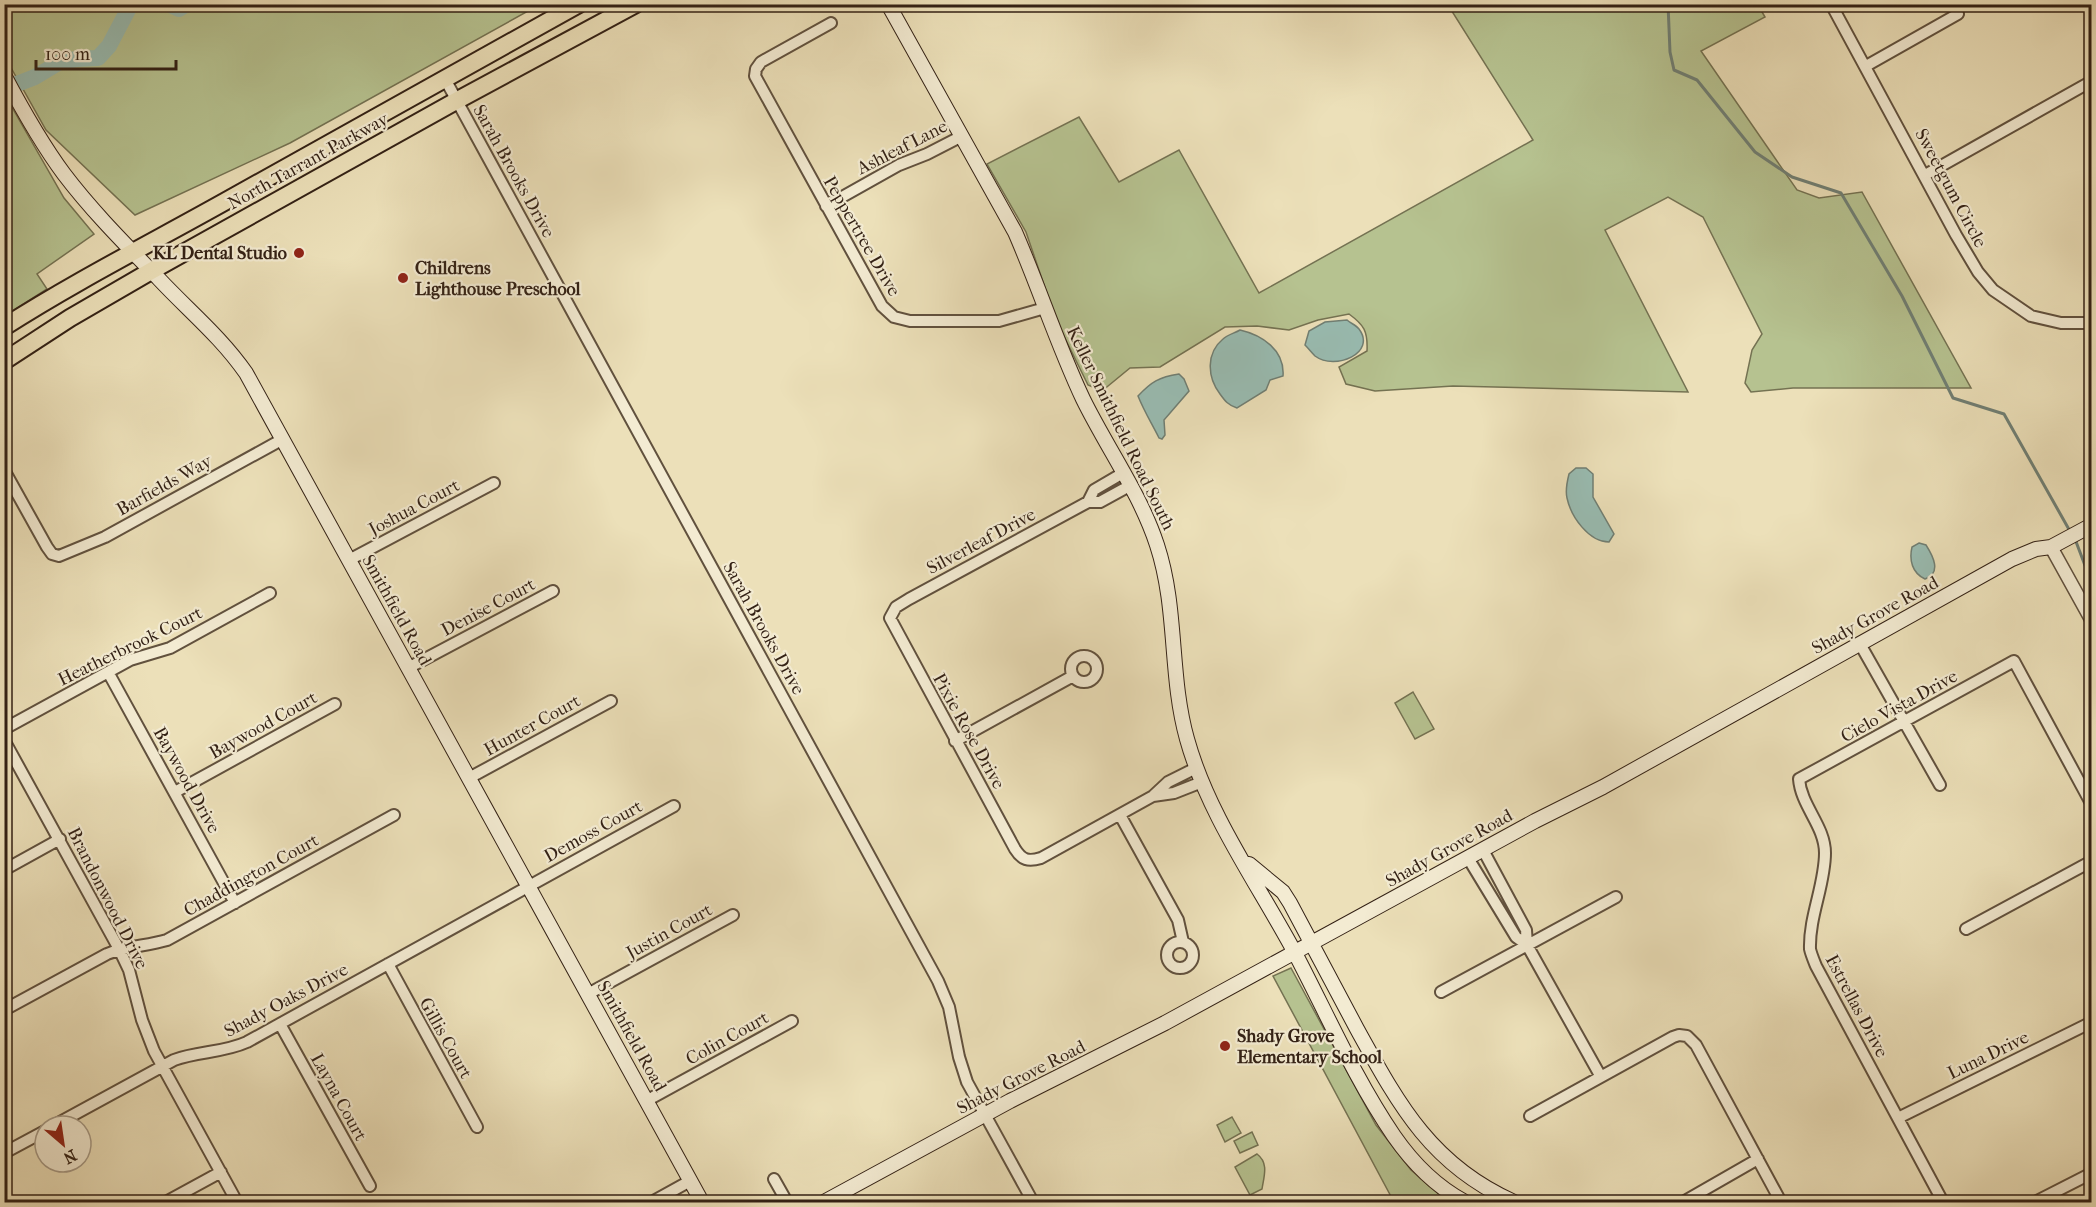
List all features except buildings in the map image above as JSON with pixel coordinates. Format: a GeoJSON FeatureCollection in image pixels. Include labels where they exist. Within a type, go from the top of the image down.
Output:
{"type":"FeatureCollection","features":[{"type":"Feature","properties":{"kind":"main road","name":"North Tarrant Parkway"},"geometry":{"type":"LineString","coordinates":[[4,327],[132,251],[223,203],[579,4]]}},
{"type":"Feature","properties":{"kind":"main road","name":"Keller Smithfield Road South"},"geometry":{"type":"LineString","coordinates":[[888,4],[1015,232],[1032,270],[1072,376],[1147,519],[1165,574],[1173,627],[1179,710],[1202,782],[1356,1072],[1394,1137],[1420,1168],[1465,1203]]}},
{"type":"Feature","properties":{"kind":"main road","name":"North Tarrant Parkway"},"geometry":{"type":"LineString","coordinates":[[4,361],[70,318],[151,271],[629,6]]}},
{"type":"Feature","properties":{"kind":"main road","name":"Smithfield Road"},"geometry":{"type":"LineString","coordinates":[[7,80],[38,135],[63,173],[85,200],[151,271],[231,351],[283,439],[702,1203]]}},
{"type":"Feature","properties":{"kind":"main road","name":"Shady Grove Road"},"geometry":{"type":"LineString","coordinates":[[824,1203],[984,1115],[1165,1023],[1603,787],[2012,559],[2057,543],[2087,528]]}},
{"type":"Feature","properties":{"kind":"main road","name":"Keller Smithfield Road South"},"geometry":{"type":"LineString","coordinates":[[1241,856],[1283,892],[1390,1088],[1421,1133],[1461,1171],[1488,1190],[1514,1203]]}},
{"type":"Feature","properties":{"kind":"street","name":"Sweetgum Circle"},"geometry":{"type":"LineString","coordinates":[[1831,4],[1978,272],[1993,290],[2031,316],[2061,323],[2091,323]]}},
{"type":"Feature","properties":{"kind":"street"},"geometry":{"type":"LineString","coordinates":[[1866,66],[1958,14]]}},
{"type":"Feature","properties":{"kind":"street","name":"Peppertree Drive"},"geometry":{"type":"LineString","coordinates":[[831,23],[758,65],[755,74],[879,302],[894,317],[910,321],[999,321],[1045,309]]}},
{"type":"Feature","properties":{"kind":"street","name":"Sarah Brooks Drive"},"geometry":{"type":"LineString","coordinates":[[445,79],[938,981],[949,1007],[967,1082],[1033,1203]]}},
{"type":"Feature","properties":{"kind":"street"},"geometry":{"type":"LineString","coordinates":[[1925,175],[2091,81]]}},
{"type":"Feature","properties":{"kind":"street","name":"Ashleaf Lane"},"geometry":{"type":"LineString","coordinates":[[826,206],[899,165],[962,136]]}},
{"type":"Feature","properties":{"kind":"street","name":"Barfields Way"},"geometry":{"type":"LineString","coordinates":[[4,470],[47,547],[52,554],[59,556],[105,537],[283,439]]}},
{"type":"Feature","properties":{"kind":"street","name":"Silverleaf Drive"},"geometry":{"type":"LineString","coordinates":[[891,611],[1088,502],[1100,502],[1127,479]]}},
{"type":"Feature","properties":{"kind":"street","name":"Joshua Court"},"geometry":{"type":"LineString","coordinates":[[349,560],[494,483]]}},
{"type":"Feature","properties":{"kind":"street"},"geometry":{"type":"LineString","coordinates":[[2057,543],[2091,621]]}},
{"type":"Feature","properties":{"kind":"street","name":"Denise Court"},"geometry":{"type":"LineString","coordinates":[[408,668],[553,591]]}},
{"type":"Feature","properties":{"kind":"street","name":"Heatherbrook Court"},"geometry":{"type":"LineString","coordinates":[[4,729],[130,660],[170,648],[270,593]]}},
{"type":"Feature","properties":{"kind":"street","name":"Pixie Rose Drive"},"geometry":{"type":"LineString","coordinates":[[891,611],[892,626],[1020,856],[1029,861],[1041,858],[1120,815]]}},
{"type":"Feature","properties":{"kind":"street"},"geometry":{"type":"LineString","coordinates":[[1860,644],[1940,785]]}},
{"type":"Feature","properties":{"kind":"street","name":"Cielo Vista Drive"},"geometry":{"type":"LineString","coordinates":[[1799,779],[1905,723],[2014,661],[2091,805]]}},
{"type":"Feature","properties":{"kind":"street","name":"Baywood Drive"},"geometry":{"type":"LineString","coordinates":[[108,672],[236,903]]}},
{"type":"Feature","properties":{"kind":"street"},"geometry":{"type":"LineString","coordinates":[[955,741],[1072,676]]}},
{"type":"Feature","properties":{"kind":"street","name":"Hunter Court"},"geometry":{"type":"LineString","coordinates":[[469,778],[611,701]]}},
{"type":"Feature","properties":{"kind":"street","name":"Baywood Court"},"geometry":{"type":"LineString","coordinates":[[175,792],[335,704]]}},
{"type":"Feature","properties":{"kind":"street","name":"Brandonwood Drive"},"geometry":{"type":"LineString","coordinates":[[4,740],[119,949],[129,970],[148,1037],[237,1203]]}},
{"type":"Feature","properties":{"kind":"street"},"geometry":{"type":"LineString","coordinates":[[1183,942],[1178,920],[1120,815],[1153,796],[1168,782],[1196,768]]}},
{"type":"Feature","properties":{"kind":"street","name":"Estrellas Drive"},"geometry":{"type":"LineString","coordinates":[[1799,779],[1799,789],[1822,836],[1825,851],[1822,883],[1816,904],[1810,950],[1816,966],[1943,1203]]}},
{"type":"Feature","properties":{"kind":"street"},"geometry":{"type":"LineString","coordinates":[[1153,796],[1174,793],[1202,782]]}},
{"type":"Feature","properties":{"kind":"street","name":"Demoss Court"},"geometry":{"type":"LineString","coordinates":[[528,885],[674,806]]}},
{"type":"Feature","properties":{"kind":"street","name":"Chaddington Court"},"geometry":{"type":"LineString","coordinates":[[119,949],[167,940],[394,815]]}},
{"type":"Feature","properties":{"kind":"street"},"geometry":{"type":"LineString","coordinates":[[4,870],[60,839]]}},
{"type":"Feature","properties":{"kind":"street"},"geometry":{"type":"LineString","coordinates":[[1483,850],[1526,930],[1527,945]]}},
{"type":"Feature","properties":{"kind":"street"},"geometry":{"type":"LineString","coordinates":[[1468,858],[1516,937],[1527,945],[1600,1077]]}},
{"type":"Feature","properties":{"kind":"street"},"geometry":{"type":"LineString","coordinates":[[1966,929],[2091,861]]}},
{"type":"Feature","properties":{"kind":"street","name":"Shady Oaks Drive"},"geometry":{"type":"LineString","coordinates":[[75,1114],[162,1066],[191,1054],[233,1048],[528,885]]}},
{"type":"Feature","properties":{"kind":"street"},"geometry":{"type":"LineString","coordinates":[[1441,992],[1616,897]]}},
{"type":"Feature","properties":{"kind":"street","name":"Justin Court"},"geometry":{"type":"LineString","coordinates":[[588,994],[733,915]]}},
{"type":"Feature","properties":{"kind":"street"},"geometry":{"type":"LineString","coordinates":[[4,1010],[119,949]]}},
{"type":"Feature","properties":{"kind":"street","name":"Gillis Court"},"geometry":{"type":"LineString","coordinates":[[387,964],[477,1127]]}},
{"type":"Feature","properties":{"kind":"street","name":"Colin Court"},"geometry":{"type":"LineString","coordinates":[[646,1101],[792,1022]]}},
{"type":"Feature","properties":{"kind":"street","name":"Luna Drive"},"geometry":{"type":"LineString","coordinates":[[1898,1118],[2091,1022]]}},
{"type":"Feature","properties":{"kind":"street","name":"Layna Court"},"geometry":{"type":"LineString","coordinates":[[280,1024],[370,1186]]}},
{"type":"Feature","properties":{"kind":"street"},"geometry":{"type":"LineString","coordinates":[[1530,1116],[1673,1037],[1688,1036],[1696,1045],[1782,1203]]}},
{"type":"Feature","properties":{"kind":"street"},"geometry":{"type":"LineString","coordinates":[[4,1153],[33,1137]]}},
{"type":"Feature","properties":{"kind":"street"},"geometry":{"type":"LineString","coordinates":[[1683,1203],[1758,1159]]}},
{"type":"Feature","properties":{"kind":"street"},"geometry":{"type":"LineString","coordinates":[[166,1203],[221,1172]]}},
{"type":"Feature","properties":{"kind":"street"},"geometry":{"type":"LineString","coordinates":[[2035,1203],[2091,1173]]}},
{"type":"Feature","properties":{"kind":"street"},"geometry":{"type":"LineString","coordinates":[[774,1179],[787,1203]]}},
{"type":"Feature","properties":{"kind":"street"},"geometry":{"type":"LineString","coordinates":[[652,1203],[690,1181]]}},
{"type":"Feature","properties":{"kind":"green space"},"geometry":{"type":"Polygon","coordinates":[[[4,5],[539,5],[290,143],[135,215],[46,130],[5,57],[4,5]]]}},
{"type":"Feature","properties":{"kind":"green space"},"geometry":{"type":"Polygon","coordinates":[[[1448,5],[1758,5],[1765,17],[1701,51],[1797,190],[1819,198],[1862,192],[1971,388],[1793,388],[1751,392],[1745,383],[1752,350],[1762,334],[1703,217],[1668,197],[1605,230],[1688,392],[1453,386],[1375,391],[1346,384],[1339,367],[1367,351],[1364,329],[1349,314],[1318,320],[1289,330],[1257,326],[1225,327],[1160,367],[1130,368],[1102,391],[1088,385],[1056,320],[1026,232],[987,164],[1079,117],[1119,182],[1179,150],[1259,293],[1533,140],[1448,5]]]}},
{"type":"Feature","properties":{"kind":"green space"},"geometry":{"type":"Polygon","coordinates":[[[5,95],[64,198],[94,234],[37,274],[47,289],[5,316],[5,95]]]}},
{"type":"Feature","properties":{"kind":"green space"},"geometry":{"type":"Polygon","coordinates":[[[1413,692],[1434,729],[1415,739],[1395,703],[1413,692]]]}},
{"type":"Feature","properties":{"kind":"green space"},"geometry":{"type":"Polygon","coordinates":[[[1291,968],[1376,1125],[1411,1170],[1448,1202],[1394,1202],[1273,976],[1291,968]]]}},
{"type":"Feature","properties":{"kind":"green space"},"geometry":{"type":"Polygon","coordinates":[[[1232,1117],[1241,1133],[1225,1142],[1217,1125],[1232,1117]]]}},
{"type":"Feature","properties":{"kind":"green space"},"geometry":{"type":"Polygon","coordinates":[[[1252,1132],[1258,1145],[1240,1153],[1234,1141],[1252,1132]]]}},
{"type":"Feature","properties":{"kind":"green space"},"geometry":{"type":"Polygon","coordinates":[[[1257,1154],[1263,1161],[1264,1179],[1262,1189],[1250,1195],[1235,1167],[1257,1154]]]}},
{"type":"Feature","properties":{"kind":"water"},"geometry":{"type":"Polygon","coordinates":[[[1347,320],[1358,328],[1363,338],[1363,345],[1351,357],[1333,361],[1323,360],[1315,356],[1305,345],[1309,331],[1325,322],[1347,320]]]}},
{"type":"Feature","properties":{"kind":"water"},"geometry":{"type":"Polygon","coordinates":[[[1240,330],[1264,340],[1276,351],[1283,367],[1283,376],[1270,380],[1266,390],[1237,408],[1227,402],[1216,387],[1210,365],[1217,345],[1240,330]]]}},
{"type":"Feature","properties":{"kind":"water"},"geometry":{"type":"Polygon","coordinates":[[[1179,374],[1189,391],[1164,420],[1165,435],[1162,439],[1159,438],[1138,396],[1156,381],[1179,374]]]}},
{"type":"Feature","properties":{"kind":"water"},"geometry":{"type":"Polygon","coordinates":[[[1576,468],[1586,468],[1593,474],[1593,497],[1614,534],[1609,542],[1595,538],[1588,533],[1572,513],[1566,489],[1569,474],[1576,468]]]}},
{"type":"Feature","properties":{"kind":"water"},"geometry":{"type":"Polygon","coordinates":[[[1919,543],[1926,545],[1935,569],[1925,579],[1914,570],[1911,561],[1912,547],[1919,543]]]}},
{"type":"Feature","properties":{"kind":"waterway"},"geometry":{"type":"LineString","coordinates":[[4,89],[35,77],[60,62],[98,58],[109,46],[130,6],[134,4]]}},
{"type":"Feature","properties":{"kind":"waterway"},"geometry":{"type":"LineString","coordinates":[[168,4],[179,9],[187,4]]}},
{"type":"Feature","properties":{"kind":"waterway"},"geometry":{"type":"LineString","coordinates":[[1668,4],[1670,52],[1674,70],[1697,80],[1755,152],[1792,177],[1841,193],[1902,296],[1953,398],[2004,414],[2071,533]]}},
{"type":"Feature","properties":{"kind":"waterway"},"geometry":{"type":"LineString","coordinates":[[2075,539],[2092,584]]}},
{"type":"Feature","properties":{"kind":"place","name":"KL Dental Studio"},"geometry":{"type":"Point","coordinates":[299,253]}},
{"type":"Feature","properties":{"kind":"place","name":"Childrens Lighthouse Preschool"},"geometry":{"type":"Point","coordinates":[403,278]}},
{"type":"Feature","properties":{"kind":"place","name":"Shady Grove Elementary School"},"geometry":{"type":"Point","coordinates":[1225,1046]}}]}
